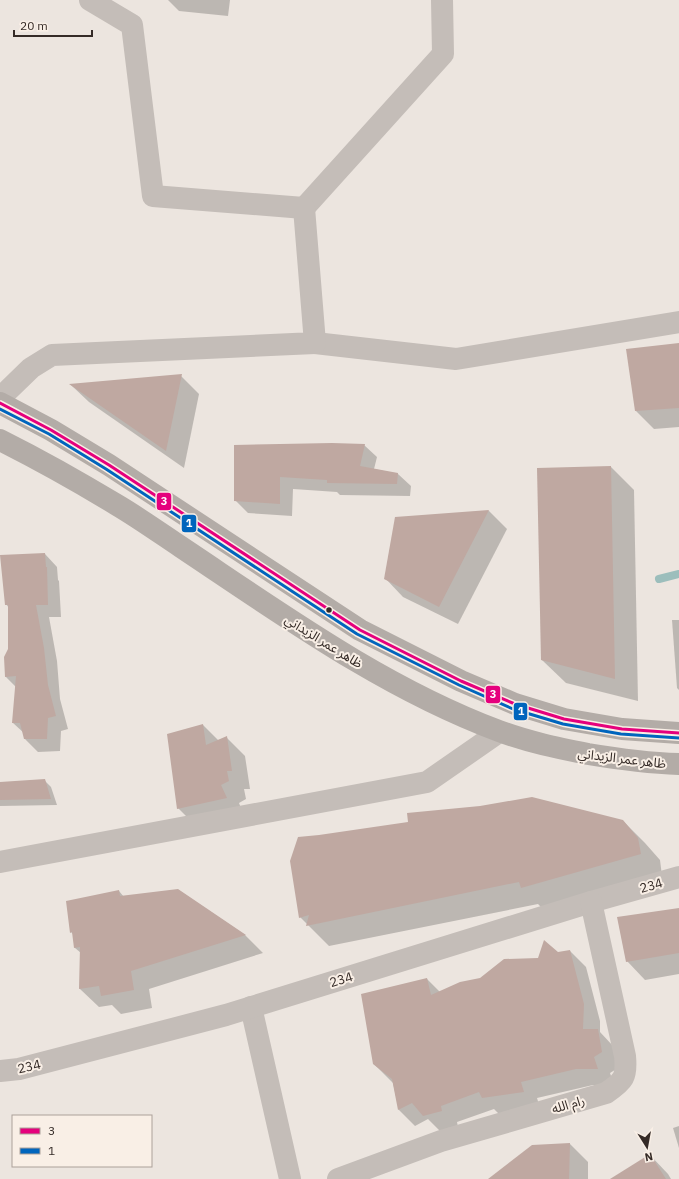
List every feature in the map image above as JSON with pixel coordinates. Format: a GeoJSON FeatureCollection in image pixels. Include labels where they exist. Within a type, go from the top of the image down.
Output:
{"type":"FeatureCollection","features":[{"type":"Feature","properties":{"kind":"main road"},"geometry":{"type":"LineString","coordinates":[[0,403],[51,430],[109,465],[360,630],[461,681],[515,704],[564,719],[622,728],[679,733]]}},
{"type":"Feature","properties":{"kind":"main road","name":"ظاهر عمر الزيداني"},"geometry":{"type":"LineString","coordinates":[[0,440],[118,505],[324,642],[413,693],[499,732],[557,748],[610,758],[679,766]]}},
{"type":"Feature","properties":{"kind":"street"},"geometry":{"type":"LineString","coordinates":[[90,0],[132,25],[153,196],[304,208]]}},
{"type":"Feature","properties":{"kind":"street"},"geometry":{"type":"LineString","coordinates":[[315,343],[304,208],[444,54],[442,0]]}},
{"type":"Feature","properties":{"kind":"street"},"geometry":{"type":"LineString","coordinates":[[0,398],[32,368],[52,355],[315,343],[456,359],[679,322]]}},
{"type":"Feature","properties":{"kind":"street"},"geometry":{"type":"LineString","coordinates":[[0,862],[427,782],[499,732]]}},
{"type":"Feature","properties":{"kind":"street","name":"234"},"geometry":{"type":"LineString","coordinates":[[0,1071],[18,1069],[226,1015],[590,902],[679,877]]}},
{"type":"Feature","properties":{"kind":"street","name":"رام الله"},"geometry":{"type":"LineString","coordinates":[[338,1179],[441,1141],[606,1093],[617,1086],[624,1078],[626,1068],[625,1056],[590,902]]}},
{"type":"Feature","properties":{"kind":"street"},"geometry":{"type":"LineString","coordinates":[[251,1007],[290,1179]]}},
{"type":"Feature","properties":{"kind":"building"},"geometry":{"type":"Polygon","coordinates":[[[679,343],[679,408],[635,411],[626,349],[679,343]]]}},
{"type":"Feature","properties":{"kind":"building"},"geometry":{"type":"Polygon","coordinates":[[[182,374],[166,451],[69,384],[182,374]]]}},
{"type":"Feature","properties":{"kind":"building"},"geometry":{"type":"Polygon","coordinates":[[[332,443],[365,444],[360,466],[398,473],[397,484],[327,483],[327,480],[280,477],[280,504],[234,501],[234,445],[332,443]]]}},
{"type":"Feature","properties":{"kind":"building"},"geometry":{"type":"Polygon","coordinates":[[[611,466],[615,679],[541,660],[537,468],[611,466]]]}},
{"type":"Feature","properties":{"kind":"building"},"geometry":{"type":"Polygon","coordinates":[[[489,510],[439,607],[384,579],[395,517],[489,510]]]}},
{"type":"Feature","properties":{"kind":"building"},"geometry":{"type":"Polygon","coordinates":[[[45,553],[48,605],[36,605],[44,648],[48,685],[56,716],[48,718],[47,739],[24,739],[20,723],[12,723],[16,676],[5,677],[4,657],[8,649],[8,605],[5,605],[0,555],[45,553]]]}},
{"type":"Feature","properties":{"kind":"building"},"geometry":{"type":"Polygon","coordinates":[[[203,724],[206,745],[227,736],[232,771],[227,771],[229,781],[221,785],[227,798],[177,809],[167,734],[203,724]]]}},
{"type":"Feature","properties":{"kind":"building"},"geometry":{"type":"Polygon","coordinates":[[[45,779],[51,799],[0,800],[0,782],[45,779]]]}},
{"type":"Feature","properties":{"kind":"building"},"geometry":{"type":"Polygon","coordinates":[[[532,797],[623,820],[638,838],[641,854],[521,888],[519,882],[306,926],[309,915],[299,918],[290,861],[298,837],[408,822],[407,813],[480,806],[532,797]]]}},
{"type":"Feature","properties":{"kind":"building"},"geometry":{"type":"Polygon","coordinates":[[[178,889],[246,935],[131,971],[134,990],[101,996],[99,986],[79,989],[80,947],[74,948],[72,932],[70,933],[66,901],[119,890],[120,896],[178,889]]]}},
{"type":"Feature","properties":{"kind":"building"},"geometry":{"type":"Polygon","coordinates":[[[679,908],[679,953],[626,962],[617,917],[679,908]]]}},
{"type":"Feature","properties":{"kind":"building"},"geometry":{"type":"Polygon","coordinates":[[[544,940],[558,952],[570,950],[584,1004],[583,1029],[598,1029],[602,1052],[594,1057],[598,1069],[576,1069],[521,1082],[524,1092],[482,1098],[479,1092],[441,1106],[442,1111],[423,1116],[412,1103],[398,1110],[392,1079],[373,1064],[361,994],[427,978],[431,995],[460,982],[480,978],[504,959],[538,958],[544,940]]]}},
{"type":"Feature","properties":{"kind":"building"},"geometry":{"type":"Polygon","coordinates":[[[570,1143],[569,1179],[488,1179],[532,1145],[570,1143]]]}},
{"type":"Feature","properties":{"kind":"building"},"geometry":{"type":"Polygon","coordinates":[[[650,1154],[666,1179],[610,1179],[650,1154]]]}},
{"type":"Feature","properties":{"kind":"waterway"},"geometry":{"type":"LineString","coordinates":[[659,579],[679,574]]}},
{"type":"Feature","properties":{"kind":"transit line","name":"3"},"geometry":{"type":"LineString","coordinates":[[0,403],[51,430],[109,465],[360,630],[461,681],[515,704],[564,719],[622,729],[679,733]]}},
{"type":"Feature","properties":{"kind":"transit line","name":"1"},"geometry":{"type":"LineString","coordinates":[[0,409],[49,434],[106,469],[357,634],[459,685],[513,709],[563,724],[621,734],[679,738]]}}]}
